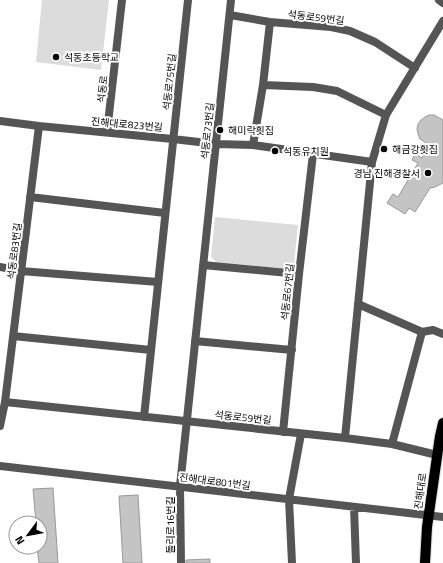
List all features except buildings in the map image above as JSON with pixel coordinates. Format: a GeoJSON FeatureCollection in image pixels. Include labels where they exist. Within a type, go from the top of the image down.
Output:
{"type":"FeatureCollection","features":[{"type":"Feature","properties":{"kind":"main road","name":"진해대로"},"geometry":{"type":"LineString","coordinates":[[425,563],[428,515],[443,423]]}},
{"type":"Feature","properties":{"kind":"street","name":"석동로"},"geometry":{"type":"LineString","coordinates":[[107,132],[122,0]]}},
{"type":"Feature","properties":{"kind":"street","name":"석동로75번길"},"geometry":{"type":"LineString","coordinates":[[144,417],[188,0]]}},
{"type":"Feature","properties":{"kind":"street","name":"석동로73번길"},"geometry":{"type":"LineString","coordinates":[[180,486],[231,0]]}},
{"type":"Feature","properties":{"kind":"street"},"geometry":{"type":"LineString","coordinates":[[439,0],[443,3]]}},
{"type":"Feature","properties":{"kind":"street","name":"석동로59번길"},"geometry":{"type":"LineString","coordinates":[[230,15],[270,22],[331,27],[350,31],[375,42],[415,68]]}},
{"type":"Feature","properties":{"kind":"street"},"geometry":{"type":"LineString","coordinates":[[345,438],[372,162],[386,115],[443,21]]}},
{"type":"Feature","properties":{"kind":"street"},"geometry":{"type":"LineString","coordinates":[[253,145],[263,85],[270,22]]}},
{"type":"Feature","properties":{"kind":"street"},"geometry":{"type":"LineString","coordinates":[[263,85],[313,87],[337,92],[386,115]]}},
{"type":"Feature","properties":{"kind":"street","name":"진해대로823번길"},"geometry":{"type":"LineString","coordinates":[[0,121],[173,138],[216,144],[253,145],[372,162]]}},
{"type":"Feature","properties":{"kind":"street","name":"석동로83번길"},"geometry":{"type":"LineString","coordinates":[[0,426],[5,402],[39,126]]}},
{"type":"Feature","properties":{"kind":"street","name":"석동로67번길"},"geometry":{"type":"LineString","coordinates":[[283,432],[299,274],[314,154]]}},
{"type":"Feature","properties":{"kind":"street"},"geometry":{"type":"LineString","coordinates":[[30,197],[165,213]]}},
{"type":"Feature","properties":{"kind":"street"},"geometry":{"type":"LineString","coordinates":[[203,264],[299,274]]}},
{"type":"Feature","properties":{"kind":"street"},"geometry":{"type":"LineString","coordinates":[[0,267],[21,271],[158,282]]}},
{"type":"Feature","properties":{"kind":"street"},"geometry":{"type":"LineString","coordinates":[[358,304],[422,332],[433,330],[443,334]]}},
{"type":"Feature","properties":{"kind":"street"},"geometry":{"type":"LineString","coordinates":[[392,444],[422,332]]}},
{"type":"Feature","properties":{"kind":"street"},"geometry":{"type":"LineString","coordinates":[[13,336],[151,350]]}},
{"type":"Feature","properties":{"kind":"street"},"geometry":{"type":"LineString","coordinates":[[195,341],[292,350]]}},
{"type":"Feature","properties":{"kind":"street","name":"석동로59번길"},"geometry":{"type":"LineString","coordinates":[[5,402],[345,438],[392,444],[437,455]]}},
{"type":"Feature","properties":{"kind":"street"},"geometry":{"type":"LineString","coordinates":[[292,563],[290,499],[301,434]]}},
{"type":"Feature","properties":{"kind":"street","name":"진해대로801번길"},"geometry":{"type":"LineString","coordinates":[[0,466],[443,517]]}},
{"type":"Feature","properties":{"kind":"street","name":"돌리로16번길"},"geometry":{"type":"LineString","coordinates":[[180,486],[181,563]]}},
{"type":"Feature","properties":{"kind":"street"},"geometry":{"type":"LineString","coordinates":[[354,507],[356,563]]}},
{"type":"Feature","properties":{"kind":"shaded area"},"geometry":{"type":"Polygon","coordinates":[[[42,0],[109,0],[101,70],[36,62],[42,0]]]}},
{"type":"Feature","properties":{"kind":"shaded area"},"geometry":{"type":"Polygon","coordinates":[[[215,217],[298,225],[294,265],[289,269],[216,262],[211,257],[215,217]]]}},
{"type":"Feature","properties":{"kind":"place","name":"석동초등학교"},"geometry":{"type":"Point","coordinates":[56,57]}},
{"type":"Feature","properties":{"kind":"place","name":"해미락횟집"},"geometry":{"type":"Point","coordinates":[220,130]}},
{"type":"Feature","properties":{"kind":"place","name":"해금강횟집"},"geometry":{"type":"Point","coordinates":[384,149]}},
{"type":"Feature","properties":{"kind":"place","name":"석동유치원"},"geometry":{"type":"Point","coordinates":[275,151]}},
{"type":"Feature","properties":{"kind":"place","name":"경남 진해경찰서"},"geometry":{"type":"Point","coordinates":[428,173]}}]}
